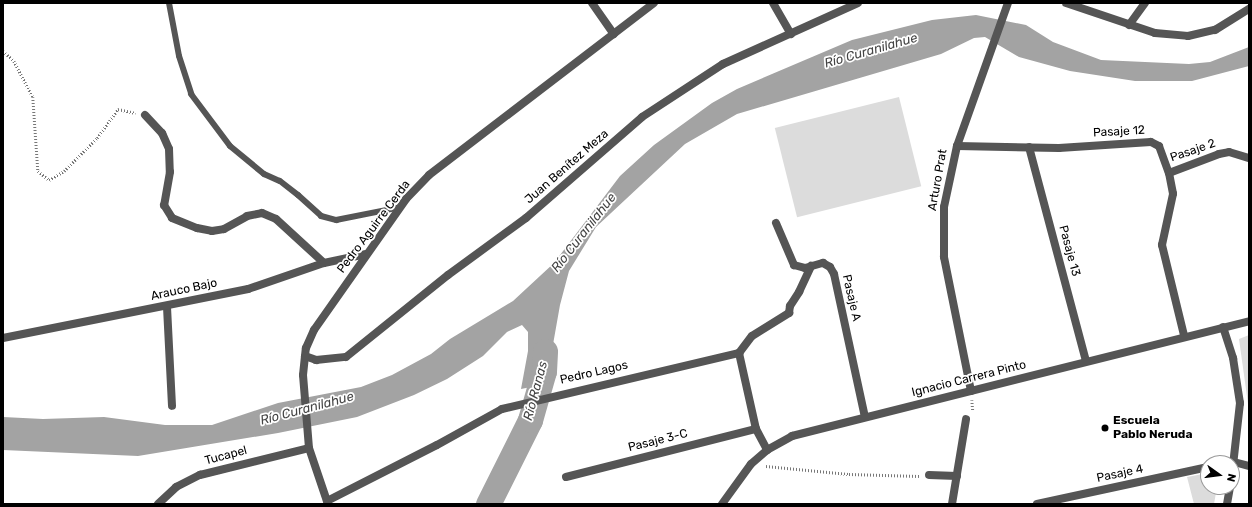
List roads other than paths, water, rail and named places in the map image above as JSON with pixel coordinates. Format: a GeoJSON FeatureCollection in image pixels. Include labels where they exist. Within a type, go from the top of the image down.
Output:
{"type":"FeatureCollection","features":[{"type":"Feature","properties":{"kind":"street"},"geometry":{"type":"LineString","coordinates":[[592,3],[614,34]]}},
{"type":"Feature","properties":{"kind":"street","name":"Pedro Aguirre Cerda"},"geometry":{"type":"LineString","coordinates":[[327,502],[307,438],[303,375],[305,356],[314,330],[366,254],[429,175],[654,3]]}},
{"type":"Feature","properties":{"kind":"street"},"geometry":{"type":"LineString","coordinates":[[773,3],[791,34]]}},
{"type":"Feature","properties":{"kind":"street","name":"Juan Benítez Meza"},"geometry":{"type":"LineString","coordinates":[[305,356],[316,360],[346,357],[448,275],[526,218],[642,117],[723,64],[858,3]]}},
{"type":"Feature","properties":{"kind":"street","name":"Arturo Prat"},"geometry":{"type":"LineString","coordinates":[[972,391],[944,257],[944,207],[957,146],[1008,3]]}},
{"type":"Feature","properties":{"kind":"street"},"geometry":{"type":"LineString","coordinates":[[1066,3],[1155,33],[1188,36],[1215,30],[1249,9]]}},
{"type":"Feature","properties":{"kind":"street"},"geometry":{"type":"LineString","coordinates":[[1129,25],[1145,3]]}},
{"type":"Feature","properties":{"kind":"street"},"geometry":{"type":"LineString","coordinates":[[145,115],[162,133],[169,149],[170,172],[164,205],[172,218],[197,228],[212,231],[224,229],[247,216],[262,213],[276,219],[324,263]]}},
{"type":"Feature","properties":{"kind":"street","name":"Pasaje 12"},"geometry":{"type":"LineString","coordinates":[[957,146],[1059,148],[1151,142],[1159,146],[1169,173],[1172,194],[1162,245],[1184,335]]}},
{"type":"Feature","properties":{"kind":"street","name":"Pasaje 13"},"geometry":{"type":"LineString","coordinates":[[1029,147],[1086,361]]}},
{"type":"Feature","properties":{"kind":"street","name":"Pasaje 2"},"geometry":{"type":"LineString","coordinates":[[1169,173],[1219,154],[1229,152],[1248,160]]}},
{"type":"Feature","properties":{"kind":"street","name":"Pasaje A"},"geometry":{"type":"LineString","coordinates":[[776,223],[790,260],[794,265],[811,266],[823,263],[830,267],[834,274],[865,417]]}},
{"type":"Feature","properties":{"kind":"street","name":"Arauco Bajo"},"geometry":{"type":"LineString","coordinates":[[3,338],[167,307],[248,289],[324,263],[366,254]]}},
{"type":"Feature","properties":{"kind":"street"},"geometry":{"type":"LineString","coordinates":[[767,450],[756,429],[739,353],[752,336],[789,314],[790,306],[799,292],[811,266]]}},
{"type":"Feature","properties":{"kind":"street"},"geometry":{"type":"LineString","coordinates":[[167,307],[172,406]]}},
{"type":"Feature","properties":{"kind":"street","name":"Ignacio Carrera Pinto"},"geometry":{"type":"LineString","coordinates":[[722,504],[751,464],[767,450],[808,431],[972,391],[1184,335],[1249,321]]}},
{"type":"Feature","properties":{"kind":"street"},"geometry":{"type":"LineString","coordinates":[[1223,327],[1233,358],[1240,403],[1232,455]]}},
{"type":"Feature","properties":{"kind":"street","name":"Pedro Lagos"},"geometry":{"type":"LineString","coordinates":[[327,502],[437,445],[490,413],[554,395],[739,353]]}},
{"type":"Feature","properties":{"kind":"street"},"geometry":{"type":"LineString","coordinates":[[952,504],[966,419]]}},
{"type":"Feature","properties":{"kind":"street","name":"Pasaje 3-C"},"geometry":{"type":"LineString","coordinates":[[566,477],[756,429]]}},
{"type":"Feature","properties":{"kind":"street","name":"Tucapel"},"geometry":{"type":"LineString","coordinates":[[158,504],[176,487],[194,478],[309,448]]}},
{"type":"Feature","properties":{"kind":"street","name":"Pasaje 4"},"geometry":{"type":"LineString","coordinates":[[1037,504],[1200,469]]}},
{"type":"Feature","properties":{"kind":"street"},"geometry":{"type":"LineString","coordinates":[[929,475],[957,476]]}},
{"type":"Feature","properties":{"kind":"lane"},"geometry":{"type":"LineString","coordinates":[[169,3],[179,56],[191,94],[230,146],[264,174],[280,181],[321,216],[336,220],[402,207]]}},
{"type":"Feature","properties":{"kind":"water","name":"Río Curanilahue"},"geometry":{"type":"Polygon","coordinates":[[[976,15],[1026,25],[1053,42],[1101,60],[1189,64],[1210,62],[1249,47],[1249,66],[1192,81],[1135,81],[1070,71],[1019,57],[985,37],[974,38],[941,54],[737,114],[685,144],[596,227],[569,271],[560,305],[546,384],[521,389],[528,351],[528,332],[522,325],[507,332],[483,356],[447,379],[414,395],[357,417],[278,433],[138,456],[3,450],[3,417],[43,419],[104,417],[165,425],[212,425],[278,403],[361,387],[392,375],[431,354],[450,339],[513,301],[554,263],[620,176],[654,145],[712,103],[737,89],[852,40],[932,20],[976,15]]]}},
{"type":"Feature","properties":{"kind":"waterway","name":"Río Ranas"},"geometry":{"type":"LineString","coordinates":[[488,504],[530,420],[544,371],[545,351]]}},
{"type":"Feature","properties":{"kind":"place","name":"Escuela Pablo Neruda"},"geometry":{"type":"Point","coordinates":[1105,428]}}]}
